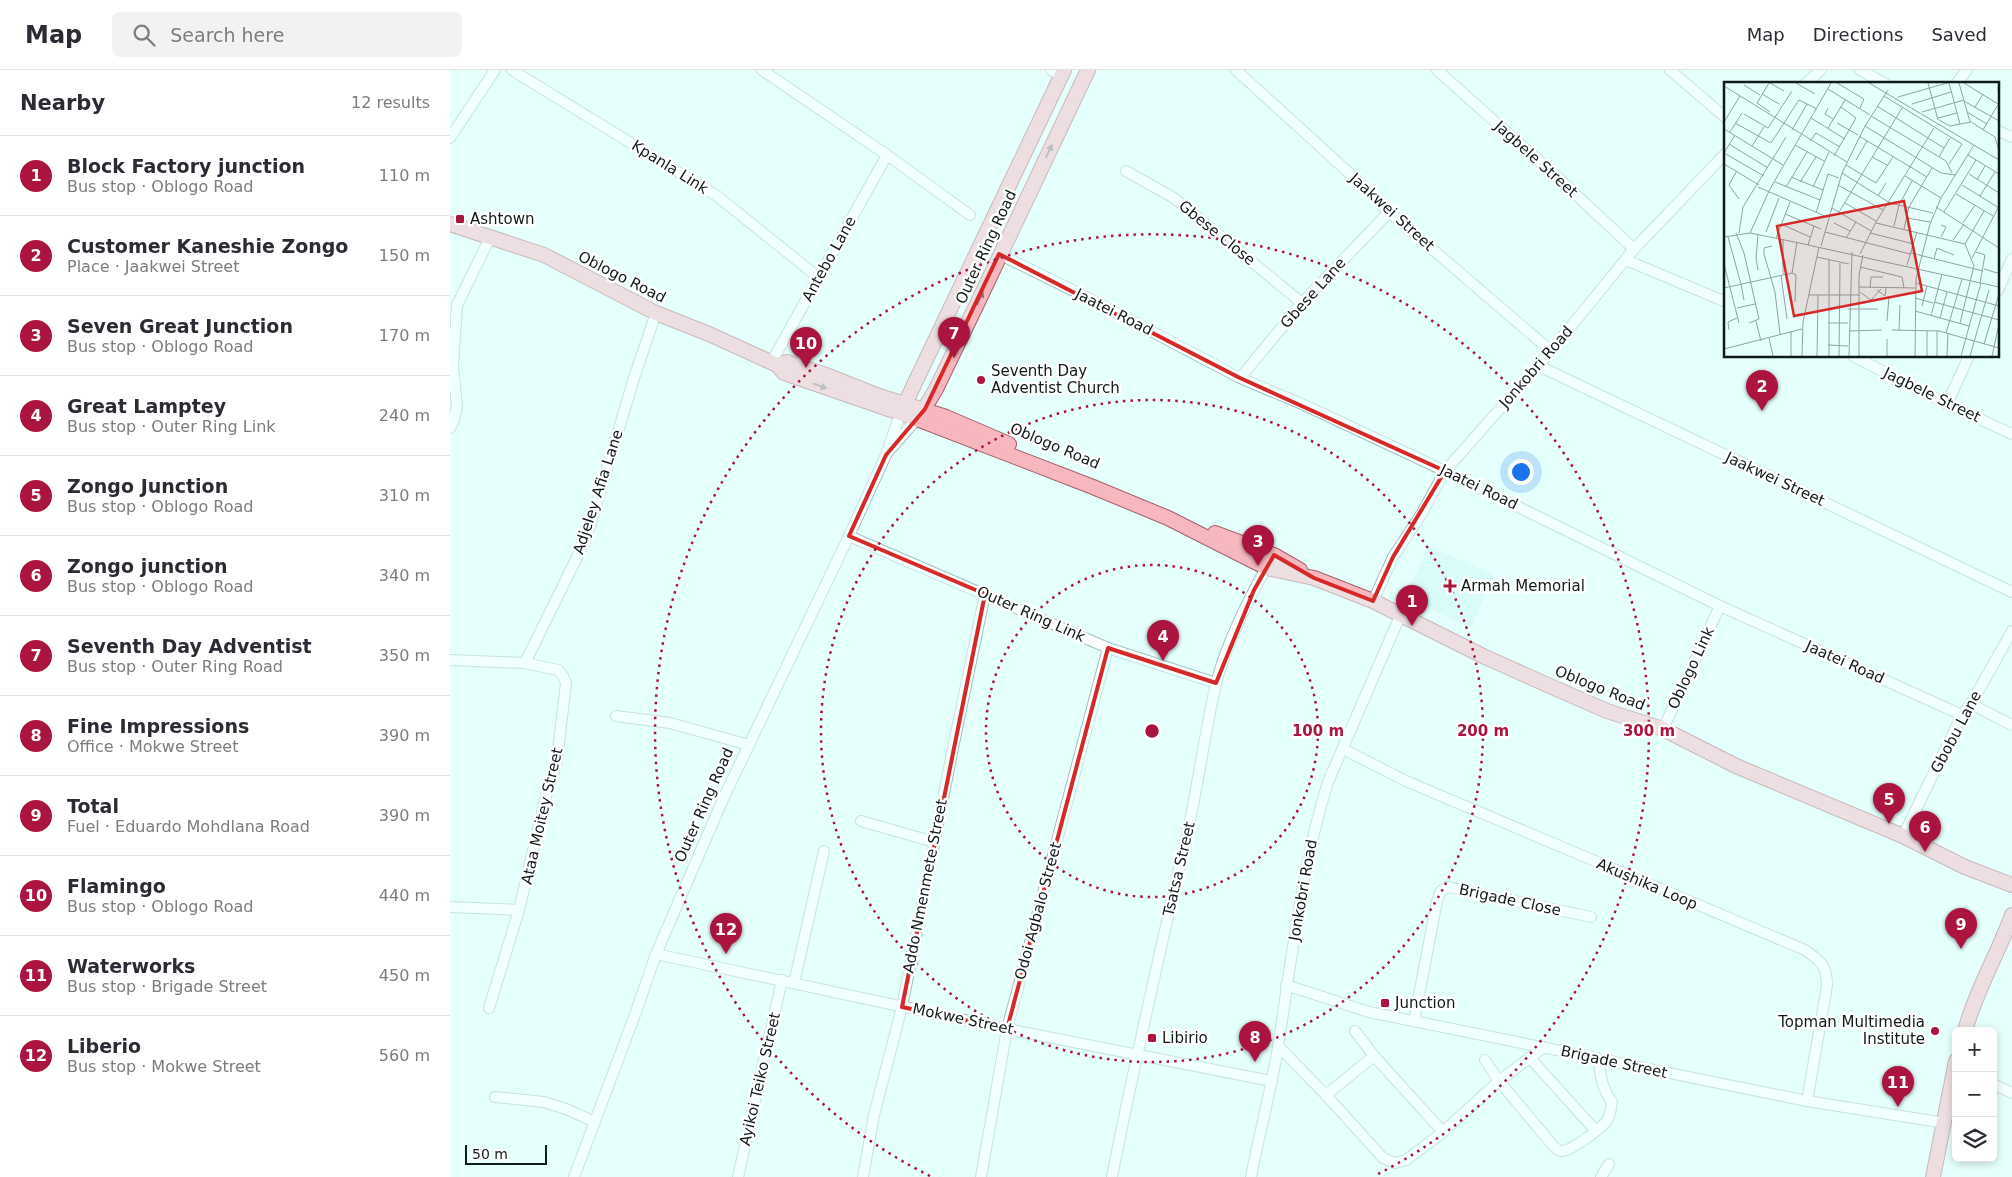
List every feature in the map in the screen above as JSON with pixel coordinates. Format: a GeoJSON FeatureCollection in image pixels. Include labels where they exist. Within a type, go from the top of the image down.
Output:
{"type":"FeatureCollection","features":[{"type":"Feature","properties":{"kind":"main road","name":"Outer Ring Road"},"geometry":{"type":"LineString","coordinates":[[921,414],[978,302],[999,254],[1088,70]]}},
{"type":"Feature","properties":{"kind":"main road","name":"Outer Ring Road"},"geometry":{"type":"LineString","coordinates":[[903,408],[1059,72]]}},
{"type":"Feature","properties":{"kind":"main road","name":"Oblogo Road"},"geometry":{"type":"LineString","coordinates":[[450,224],[544,254],[656,313],[709,334],[774,364],[784,373],[921,414],[1025,460],[1270,561],[1373,601],[1486,657],[1607,711],[1663,729],[1736,766],[1903,836],[1965,867],[2012,885]]}},
{"type":"Feature","properties":{"kind":"main road"},"geometry":{"type":"LineString","coordinates":[[1966,1027],[1970,1013],[2003,941],[2012,915]]}},
{"type":"Feature","properties":{"kind":"main road"},"geometry":{"type":"LineString","coordinates":[[1933,1177],[1954,1072]]}},
{"type":"Feature","properties":{"kind":"street"},"geometry":{"type":"LineString","coordinates":[[450,138],[495,70]]}},
{"type":"Feature","properties":{"kind":"street","name":"Kpanla Link"},"geometry":{"type":"LineString","coordinates":[[512,70],[717,196],[818,277]]}},
{"type":"Feature","properties":{"kind":"street"},"geometry":{"type":"LineString","coordinates":[[762,70],[887,155],[970,215]]}},
{"type":"Feature","properties":{"kind":"street","name":"Jaakwei Street"},"geometry":{"type":"LineString","coordinates":[[1236,70],[1389,212],[1551,351]]}},
{"type":"Feature","properties":{"kind":"street","name":"Jagbele Street"},"geometry":{"type":"LineString","coordinates":[[1437,70],[1555,175],[1634,249]]}},
{"type":"Feature","properties":{"kind":"street"},"geometry":{"type":"LineString","coordinates":[[1670,70],[1724,116]]}},
{"type":"Feature","properties":{"kind":"street"},"geometry":{"type":"LineString","coordinates":[[1807,82],[1821,70]]}},
{"type":"Feature","properties":{"kind":"street"},"geometry":{"type":"LineString","coordinates":[[1860,70],[1882,82]]}},
{"type":"Feature","properties":{"kind":"street"},"geometry":{"type":"LineString","coordinates":[[1958,82],[1967,70]]}},
{"type":"Feature","properties":{"kind":"street"},"geometry":{"type":"LineString","coordinates":[[2000,132],[2012,137]]}},
{"type":"Feature","properties":{"kind":"street","name":"Antebo Lane"},"geometry":{"type":"LineString","coordinates":[[774,364],[818,277],[887,155]]}},
{"type":"Feature","properties":{"kind":"street","name":"Jonkobri Road"},"geometry":{"type":"LineString","coordinates":[[1373,601],[1393,557],[1422,513],[1446,471],[1551,351],[1634,249],[1724,155]]}},
{"type":"Feature","properties":{"kind":"street","name":"Gbese Close"},"geometry":{"type":"LineString","coordinates":[[1126,171],[1174,198],[1302,303]]}},
{"type":"Feature","properties":{"kind":"street","name":"Gbese Lane"},"geometry":{"type":"LineString","coordinates":[[1240,378],[1302,303],[1389,212]]}},
{"type":"Feature","properties":{"kind":"street"},"geometry":{"type":"LineString","coordinates":[[450,428],[457,406],[453,360],[457,305],[491,236]]}},
{"type":"Feature","properties":{"kind":"street","name":"Jaatei Road"},"geometry":{"type":"LineString","coordinates":[[999,254],[1092,300],[1240,378],[1302,404],[1446,471],[1720,606],[1962,715]]}},
{"type":"Feature","properties":{"kind":"street"},"geometry":{"type":"LineString","coordinates":[[2000,287],[2009,275],[2012,259]]}},
{"type":"Feature","properties":{"kind":"street"},"geometry":{"type":"LineString","coordinates":[[1626,260],[1724,301]]}},
{"type":"Feature","properties":{"kind":"street","name":"Adjeley Afia Lane"},"geometry":{"type":"LineString","coordinates":[[525,664],[579,553],[590,526],[634,376],[656,313]]}},
{"type":"Feature","properties":{"kind":"street","name":"Jagbele Street"},"geometry":{"type":"LineString","coordinates":[[1857,358],[1947,404],[2012,434]]}},
{"type":"Feature","properties":{"kind":"street"},"geometry":{"type":"LineString","coordinates":[[1947,404],[1968,358]]}},
{"type":"Feature","properties":{"kind":"street","name":"Jaakwei Street"},"geometry":{"type":"LineString","coordinates":[[1538,366],[2012,592]]}},
{"type":"Feature","properties":{"kind":"street","name":"Outer Ring Road"},"geometry":{"type":"LineString","coordinates":[[574,1177],[656,954],[724,797],[886,455],[903,408]]}},
{"type":"Feature","properties":{"kind":"street","name":"Outer Ring Road"},"geometry":{"type":"LineString","coordinates":[[886,455],[921,414]]}},
{"type":"Feature","properties":{"kind":"street","name":"Outer Ring Link"},"geometry":{"type":"LineString","coordinates":[[849,536],[1108,648],[1216,683]]}},
{"type":"Feature","properties":{"kind":"street","name":"Tsatsa Street"},"geometry":{"type":"LineString","coordinates":[[1112,1177],[1136,1054],[1195,796],[1216,683],[1232,639],[1254,590],[1270,561]]}},
{"type":"Feature","properties":{"kind":"street","name":"Addo Nmenmete Street"},"geometry":{"type":"LineString","coordinates":[[863,1177],[874,1115],[902,1007],[985,594]]}},
{"type":"Feature","properties":{"kind":"street","name":"Oblogo Link"},"geometry":{"type":"LineString","coordinates":[[1663,729],[1720,606]]}},
{"type":"Feature","properties":{"kind":"street","name":"Jonkobri Road"},"geometry":{"type":"LineString","coordinates":[[1251,1177],[1272,1081],[1286,985],[1310,846],[1328,782],[1400,616]]}},
{"type":"Feature","properties":{"kind":"street","name":"Gbobu Lane"},"geometry":{"type":"LineString","coordinates":[[1903,836],[1962,715],[1971,704],[2012,631]]}},
{"type":"Feature","properties":{"kind":"street","name":"Odoi Agbalo Street"},"geometry":{"type":"LineString","coordinates":[[981,1177],[1006,1029],[1108,648]]}},
{"type":"Feature","properties":{"kind":"street","name":"Ataa Moitey Street"},"geometry":{"type":"LineString","coordinates":[[450,660],[525,664],[558,670],[564,676],[566,683],[557,760],[545,800],[519,910],[490,1008]]}},
{"type":"Feature","properties":{"kind":"street"},"geometry":{"type":"LineString","coordinates":[[1971,704],[2012,725]]}},
{"type":"Feature","properties":{"kind":"street"},"geometry":{"type":"LineString","coordinates":[[616,716],[670,723],[748,745]]}},
{"type":"Feature","properties":{"kind":"street","name":"Akushika Loop"},"geometry":{"type":"LineString","coordinates":[[1343,749],[1406,782],[1805,950],[1817,958],[1827,974],[1827,986],[1807,1101]]}},
{"type":"Feature","properties":{"kind":"street"},"geometry":{"type":"LineString","coordinates":[[861,820],[934,842]]}},
{"type":"Feature","properties":{"kind":"street"},"geometry":{"type":"LineString","coordinates":[[794,983],[824,851]]}},
{"type":"Feature","properties":{"kind":"street","name":"Brigade Close"},"geometry":{"type":"LineString","coordinates":[[1414,1020],[1437,900],[1441,891],[1448,888],[1591,917]]}},
{"type":"Feature","properties":{"kind":"street"},"geometry":{"type":"LineString","coordinates":[[450,908],[519,910]]}},
{"type":"Feature","properties":{"kind":"street","name":"Mokwe Street"},"geometry":{"type":"LineString","coordinates":[[656,954],[1006,1029],[1272,1081]]}},
{"type":"Feature","properties":{"kind":"street","name":"Ayikoi Teiko Street"},"geometry":{"type":"LineString","coordinates":[[738,1177],[782,980]]}},
{"type":"Feature","properties":{"kind":"street","name":"Brigade Street"},"geometry":{"type":"LineString","coordinates":[[1286,985],[1369,1012],[1807,1101],[1945,1123]]}},
{"type":"Feature","properties":{"kind":"street"},"geometry":{"type":"LineString","coordinates":[[1355,1031],[1374,1056],[1443,1132]]}},
{"type":"Feature","properties":{"kind":"street"},"geometry":{"type":"LineString","coordinates":[[1278,1046],[1326,1095],[1383,1158],[1395,1163],[1406,1160],[1443,1132],[1499,1081],[1544,1047]]}},
{"type":"Feature","properties":{"kind":"street"},"geometry":{"type":"LineString","coordinates":[[1326,1095],[1374,1056]]}},
{"type":"Feature","properties":{"kind":"street"},"geometry":{"type":"LineString","coordinates":[[1530,1058],[1595,1130]]}},
{"type":"Feature","properties":{"kind":"street"},"geometry":{"type":"LineString","coordinates":[[1485,1060],[1499,1081],[1557,1150],[1563,1151],[1574,1147],[1606,1121],[1612,1102],[1603,1090],[1599,1059]]}},
{"type":"Feature","properties":{"kind":"street"},"geometry":{"type":"LineString","coordinates":[[1997,1086],[2012,1093]]}},
{"type":"Feature","properties":{"kind":"street"},"geometry":{"type":"LineString","coordinates":[[495,1097],[544,1102],[566,1108],[595,1122]]}},
{"type":"Feature","properties":{"kind":"street"},"geometry":{"type":"LineString","coordinates":[[1600,1177],[1610,1164]]}},
{"type":"Feature","properties":{"kind":"highlighted area"},"geometry":{"type":"Polygon","coordinates":[[[999,254],[1240,378],[1445,471],[1393,557],[1373,601],[1314,578],[1274,555],[1254,590],[1216,683],[1108,648],[1007,1029],[902,1007],[985,594],[849,536],[886,455],[925,409],[999,254]]]}},
{"type":"Feature","properties":{"kind":"shaded area","name":"Armah Memorial"},"geometry":{"type":"Polygon","coordinates":[[[1429,546],[1494,575],[1471,628],[1405,597],[1429,546]]]}},
{"type":"Feature","properties":{"kind":"place","name":"Ashtown"},"geometry":{"type":"Point","coordinates":[460,219]}},
{"type":"Feature","properties":{"kind":"place","name":"Seventh Day Adventist"},"geometry":{"type":"Point","coordinates":[954,358]}},
{"type":"Feature","properties":{"kind":"place","name":"Flamingo"},"geometry":{"type":"Point","coordinates":[806,368]}},
{"type":"Feature","properties":{"kind":"place","name":"Seventh Day Adventist Church"},"geometry":{"type":"Point","coordinates":[981,380]}},
{"type":"Feature","properties":{"kind":"place","name":"Customer Kaneshie Zongo"},"geometry":{"type":"Point","coordinates":[1762,411]}},
{"type":"Feature","properties":{"kind":"place","name":"Seven Great Junction"},"geometry":{"type":"Point","coordinates":[1258,566]}},
{"type":"Feature","properties":{"kind":"place","name":"Armah Memorial"},"geometry":{"type":"Point","coordinates":[1450,586]}},
{"type":"Feature","properties":{"kind":"place","name":"Block Factory junction"},"geometry":{"type":"Point","coordinates":[1412,626]}},
{"type":"Feature","properties":{"kind":"place","name":"Great Lamptey"},"geometry":{"type":"Point","coordinates":[1163,661]}},
{"type":"Feature","properties":{"kind":"place","name":"Zongo Junction"},"geometry":{"type":"Point","coordinates":[1889,824]}},
{"type":"Feature","properties":{"kind":"place","name":"Zongo junction"},"geometry":{"type":"Point","coordinates":[1925,852]}},
{"type":"Feature","properties":{"kind":"place","name":"Total"},"geometry":{"type":"Point","coordinates":[1961,949]}},
{"type":"Feature","properties":{"kind":"place","name":"Liberio"},"geometry":{"type":"Point","coordinates":[726,954]}},
{"type":"Feature","properties":{"kind":"place","name":"Junction"},"geometry":{"type":"Point","coordinates":[1385,1003]}},
{"type":"Feature","properties":{"kind":"place","name":"Topman Multimedia Institute"},"geometry":{"type":"Point","coordinates":[1935,1031]}},
{"type":"Feature","properties":{"kind":"place","name":"Libirio"},"geometry":{"type":"Point","coordinates":[1152,1038]}},
{"type":"Feature","properties":{"kind":"place","name":"Fine Impressions"},"geometry":{"type":"Point","coordinates":[1255,1062]}},
{"type":"Feature","properties":{"kind":"place","name":"Waterworks"},"geometry":{"type":"Point","coordinates":[1898,1107]}}]}
